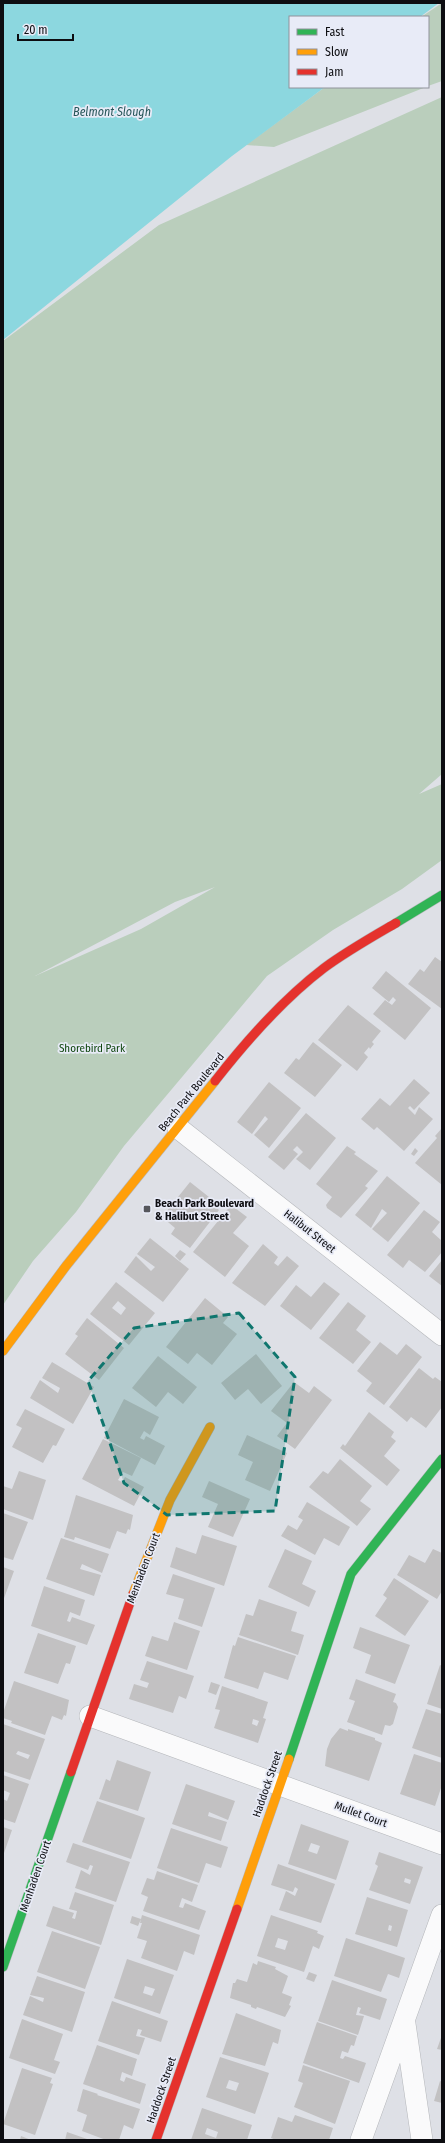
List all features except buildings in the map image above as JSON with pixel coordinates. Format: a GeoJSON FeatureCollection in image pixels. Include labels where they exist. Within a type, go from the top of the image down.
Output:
{"type":"FeatureCollection","features":[{"type":"Feature","properties":{"kind":"street","name":"Beach Park Boulevard"},"geometry":{"type":"LineString","coordinates":[[3,1351],[29,1314],[247,1041],[274,1010],[310,979],[344,954],[411,916],[442,895]]}},
{"type":"Feature","properties":{"kind":"street","name":"Halibut Street"},"geometry":{"type":"LineString","coordinates":[[178,1128],[442,1335]]}},
{"type":"Feature","properties":{"kind":"street","name":"Menhaden Court"},"geometry":{"type":"LineString","coordinates":[[3,1967],[132,1596],[170,1500],[210,1426]]}},
{"type":"Feature","properties":{"kind":"street","name":"Haddock Street"},"geometry":{"type":"LineString","coordinates":[[156,2140],[280,1785],[351,1574],[442,1459]]}},
{"type":"Feature","properties":{"kind":"street"},"geometry":{"type":"LineString","coordinates":[[90,1716],[280,1785]]}},
{"type":"Feature","properties":{"kind":"street","name":"Mullet Court"},"geometry":{"type":"LineString","coordinates":[[280,1785],[442,1844]]}},
{"type":"Feature","properties":{"kind":"street"},"geometry":{"type":"LineString","coordinates":[[361,2140],[442,1915]]}},
{"type":"Feature","properties":{"kind":"street"},"geometry":{"type":"LineString","coordinates":[[404,2022],[422,2140]]}},
{"type":"Feature","properties":{"kind":"highlighted area"},"geometry":{"type":"Polygon","coordinates":[[[239,1313],[295,1377],[275,1511],[167,1515],[124,1483],[88,1381],[134,1328],[239,1313]]]}},
{"type":"Feature","properties":{"kind":"green space"},"geometry":{"type":"Polygon","coordinates":[[[442,3],[442,81],[429,86],[429,16],[422,16],[442,3]]]}},
{"type":"Feature","properties":{"kind":"green space"},"geometry":{"type":"Polygon","coordinates":[[[324,88],[423,88],[274,147],[246,145],[324,88]]]}},
{"type":"Feature","properties":{"kind":"green space","name":"Shorebird Park"},"geometry":{"type":"Polygon","coordinates":[[[442,97],[442,774],[419,794],[442,784],[442,860],[402,889],[333,930],[267,976],[124,1146],[76,1212],[33,1261],[3,1305],[3,341],[159,225],[442,97]],[[215,887],[175,902],[35,976],[141,929],[215,887]]]}},
{"type":"Feature","properties":{"kind":"water","name":"Belmont Slough"},"geometry":{"type":"Polygon","coordinates":[[[3,3],[439,3],[421,16],[289,16],[289,88],[324,88],[232,156],[3,340],[3,3]]]}},
{"type":"Feature","properties":{"kind":"traffic: fast"},"geometry":{"type":"LineString","coordinates":[[396,923],[442,895]]}},
{"type":"Feature","properties":{"kind":"traffic: fast"},"geometry":{"type":"LineString","coordinates":[[289,1759],[351,1574],[442,1459]]}},
{"type":"Feature","properties":{"kind":"traffic: fast"},"geometry":{"type":"LineString","coordinates":[[3,1967],[71,1772]]}},
{"type":"Feature","properties":{"kind":"traffic: slow"},"geometry":{"type":"LineString","coordinates":[[3,1351],[66,1266],[215,1081]]}},
{"type":"Feature","properties":{"kind":"traffic: slow"},"geometry":{"type":"LineString","coordinates":[[133,1594],[170,1500],[210,1427]]}},
{"type":"Feature","properties":{"kind":"traffic: slow"},"geometry":{"type":"LineString","coordinates":[[237,1909],[289,1759]]}},
{"type":"Feature","properties":{"kind":"traffic: jam"},"geometry":{"type":"LineString","coordinates":[[215,1081],[266,1021],[294,993],[324,968],[360,944],[396,923]]}},
{"type":"Feature","properties":{"kind":"traffic: jam"},"geometry":{"type":"LineString","coordinates":[[71,1772],[133,1594]]}},
{"type":"Feature","properties":{"kind":"traffic: jam"},"geometry":{"type":"LineString","coordinates":[[156,2140],[237,1909]]}},
{"type":"Feature","properties":{"kind":"place","name":"Beach Park Boulevard & Halibut Street"},"geometry":{"type":"Point","coordinates":[147,1209]}}]}
